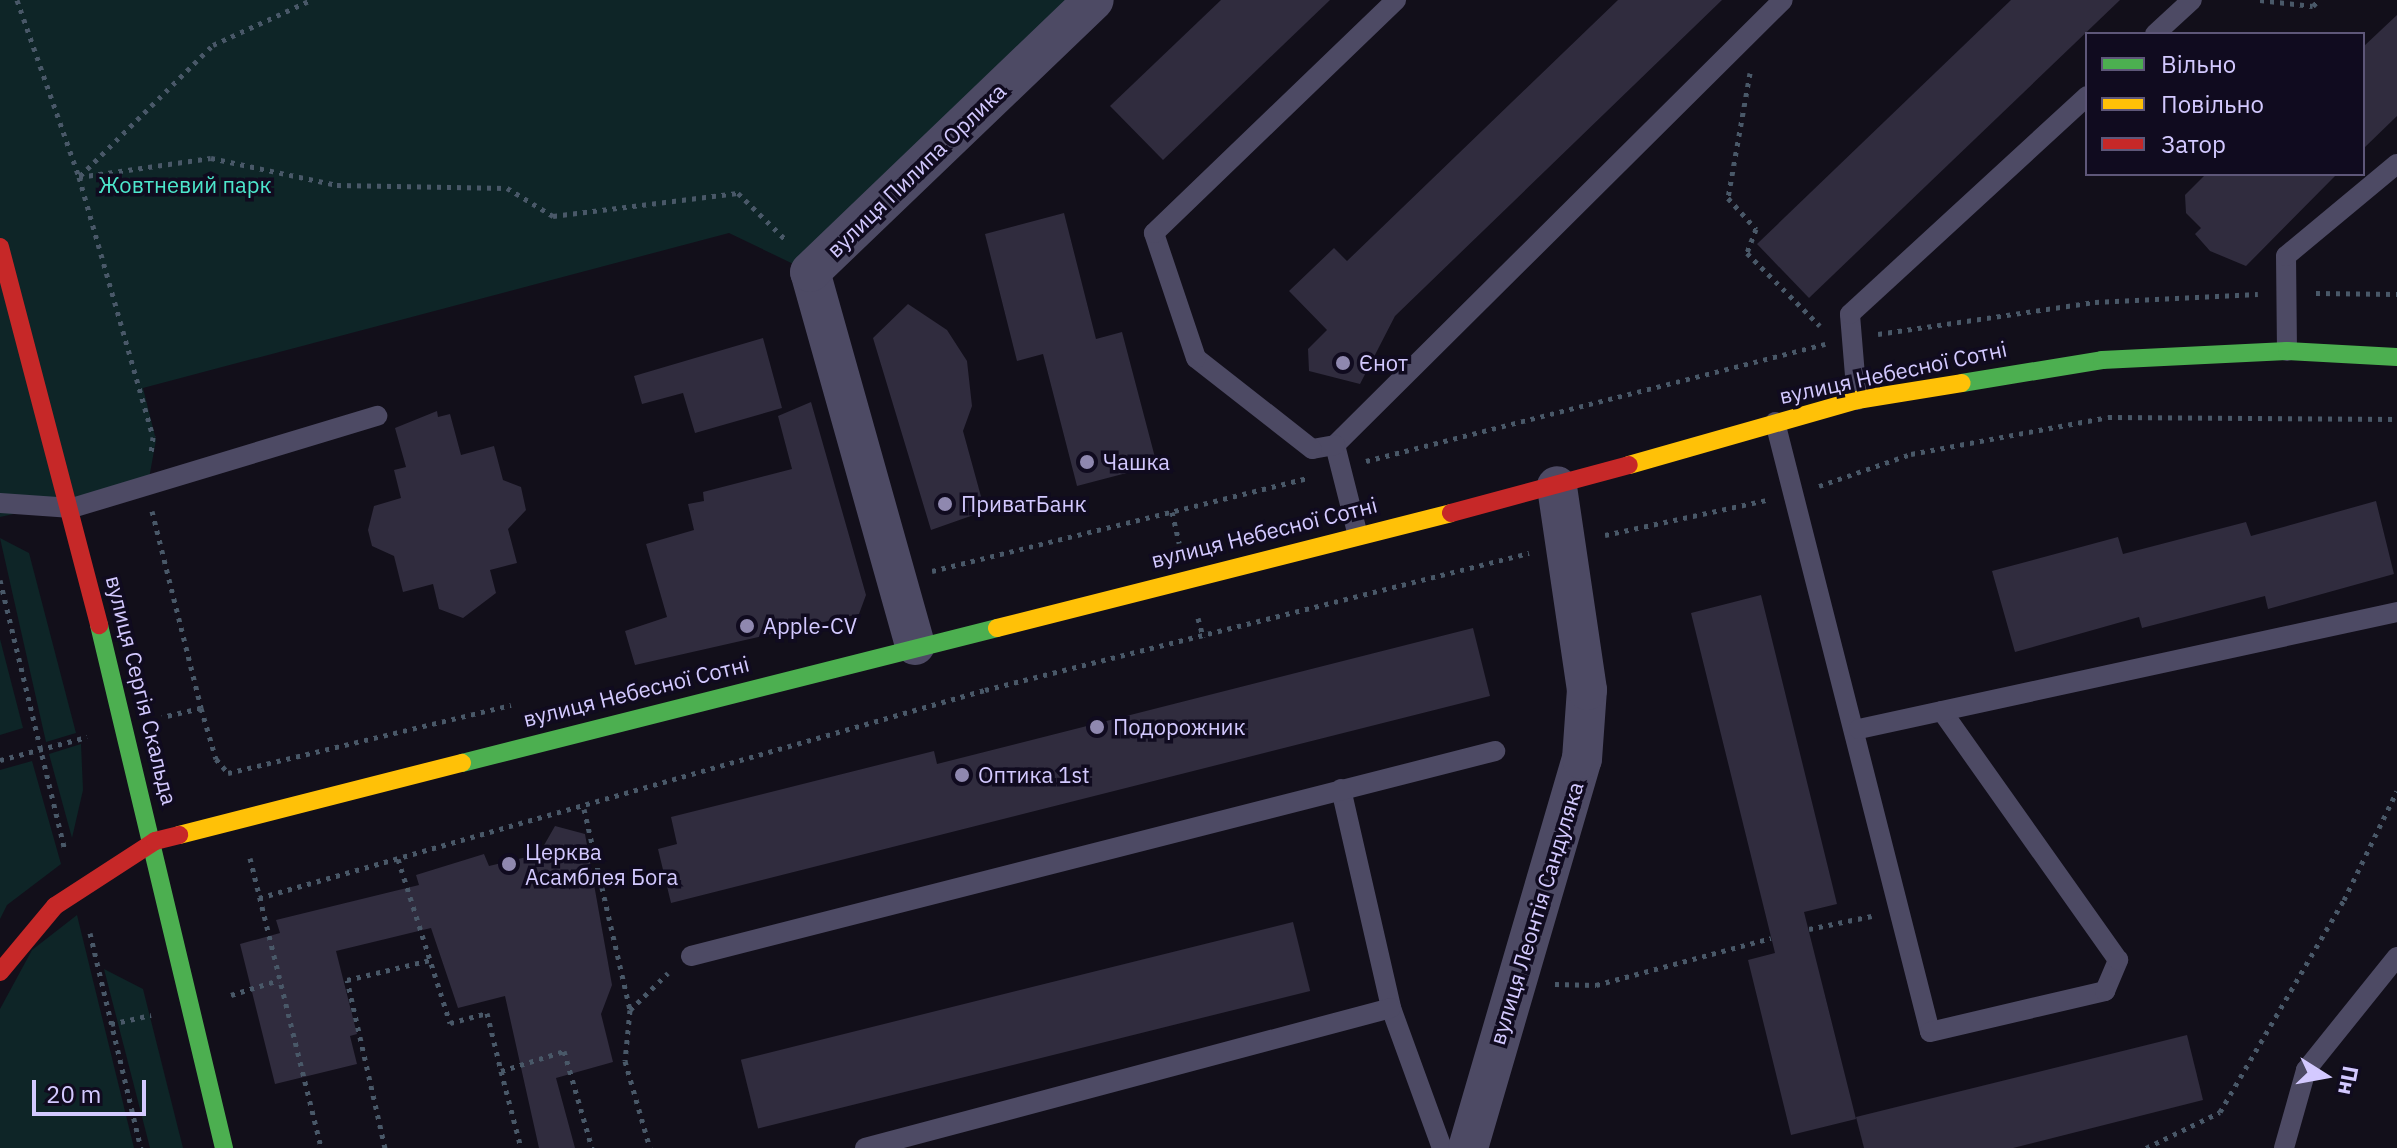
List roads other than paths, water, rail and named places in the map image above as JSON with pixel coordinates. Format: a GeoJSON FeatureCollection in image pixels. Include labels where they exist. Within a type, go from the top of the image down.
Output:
{"type":"FeatureCollection","features":[{"type":"Feature","properties":{"kind":"street","name":"вулиця Пилипа Орлика"},"geometry":{"type":"LineString","coordinates":[[915,645],[810,272],[1094,0]]}},
{"type":"Feature","properties":{"kind":"street","name":"вулиця Сергія Скальда"},"geometry":{"type":"LineString","coordinates":[[0,247],[72,508],[155,841],[224,1148]]}},
{"type":"Feature","properties":{"kind":"street","name":"вулиця Небесної Сотні"},"geometry":{"type":"LineString","coordinates":[[0,972],[55,906],[155,841],[1357,532],[1557,486],[1857,400],[2102,360],[2287,351],[2397,357]]}},
{"type":"Feature","properties":{"kind":"street","name":"вулиця Леонтія Сандуляка"},"geometry":{"type":"LineString","coordinates":[[1468,1148],[1582,759],[1587,690],[1557,486]]}},
{"type":"Feature","properties":{"kind":"lane"},"geometry":{"type":"LineString","coordinates":[[1396,0],[1154,233],[1196,358],[1312,449],[1335,445],[1783,0]]}},
{"type":"Feature","properties":{"kind":"lane"},"geometry":{"type":"LineString","coordinates":[[2157,32],[2192,0]]}},
{"type":"Feature","properties":{"kind":"lane"},"geometry":{"type":"LineString","coordinates":[[1857,400],[1850,314],[2085,98]]}},
{"type":"Feature","properties":{"kind":"lane"},"geometry":{"type":"LineString","coordinates":[[2287,351],[2286,256],[2397,164]]}},
{"type":"Feature","properties":{"kind":"lane"},"geometry":{"type":"LineString","coordinates":[[0,503],[72,508],[147,488],[235,455],[377,416]]}},
{"type":"Feature","properties":{"kind":"lane"},"geometry":{"type":"LineString","coordinates":[[1775,422],[1859,729],[1930,1032],[2105,991],[2118,960],[1942,711]]}},
{"type":"Feature","properties":{"kind":"lane"},"geometry":{"type":"LineString","coordinates":[[1335,445],[1345,467],[1357,532]]}},
{"type":"Feature","properties":{"kind":"lane"},"geometry":{"type":"LineString","coordinates":[[1859,729],[2397,612]]}},
{"type":"Feature","properties":{"kind":"lane"},"geometry":{"type":"LineString","coordinates":[[691,956],[1495,751]]}},
{"type":"Feature","properties":{"kind":"lane"},"geometry":{"type":"LineString","coordinates":[[1341,789],[1391,1008],[1442,1148]]}},
{"type":"Feature","properties":{"kind":"lane"},"geometry":{"type":"LineString","coordinates":[[2284,1148],[2306,1070],[2397,957]]}},
{"type":"Feature","properties":{"kind":"lane"},"geometry":{"type":"LineString","coordinates":[[865,1148],[1391,1008]]}},
{"type":"Feature","properties":{"kind":"place","name":"Єнот"},"geometry":{"type":"Point","coordinates":[1343,363]}},
{"type":"Feature","properties":{"kind":"place","name":"Чашка"},"geometry":{"type":"Point","coordinates":[1087,462]}},
{"type":"Feature","properties":{"kind":"place","name":"ПриватБанк"},"geometry":{"type":"Point","coordinates":[945,504]}},
{"type":"Feature","properties":{"kind":"place","name":"Apple-CV"},"geometry":{"type":"Point","coordinates":[747,626]}},
{"type":"Feature","properties":{"kind":"place","name":"Подорожник"},"geometry":{"type":"Point","coordinates":[1097,727]}},
{"type":"Feature","properties":{"kind":"place","name":"Оптика 1st"},"geometry":{"type":"Point","coordinates":[962,775]}},
{"type":"Feature","properties":{"kind":"place","name":"Церква Асамблея Бога"},"geometry":{"type":"Point","coordinates":[509,864]}},
{"type":"Feature","properties":{"kind":"park label","name":"Жовтневий парк"},"geometry":{"type":"Point","coordinates":[185,185]}}]}
